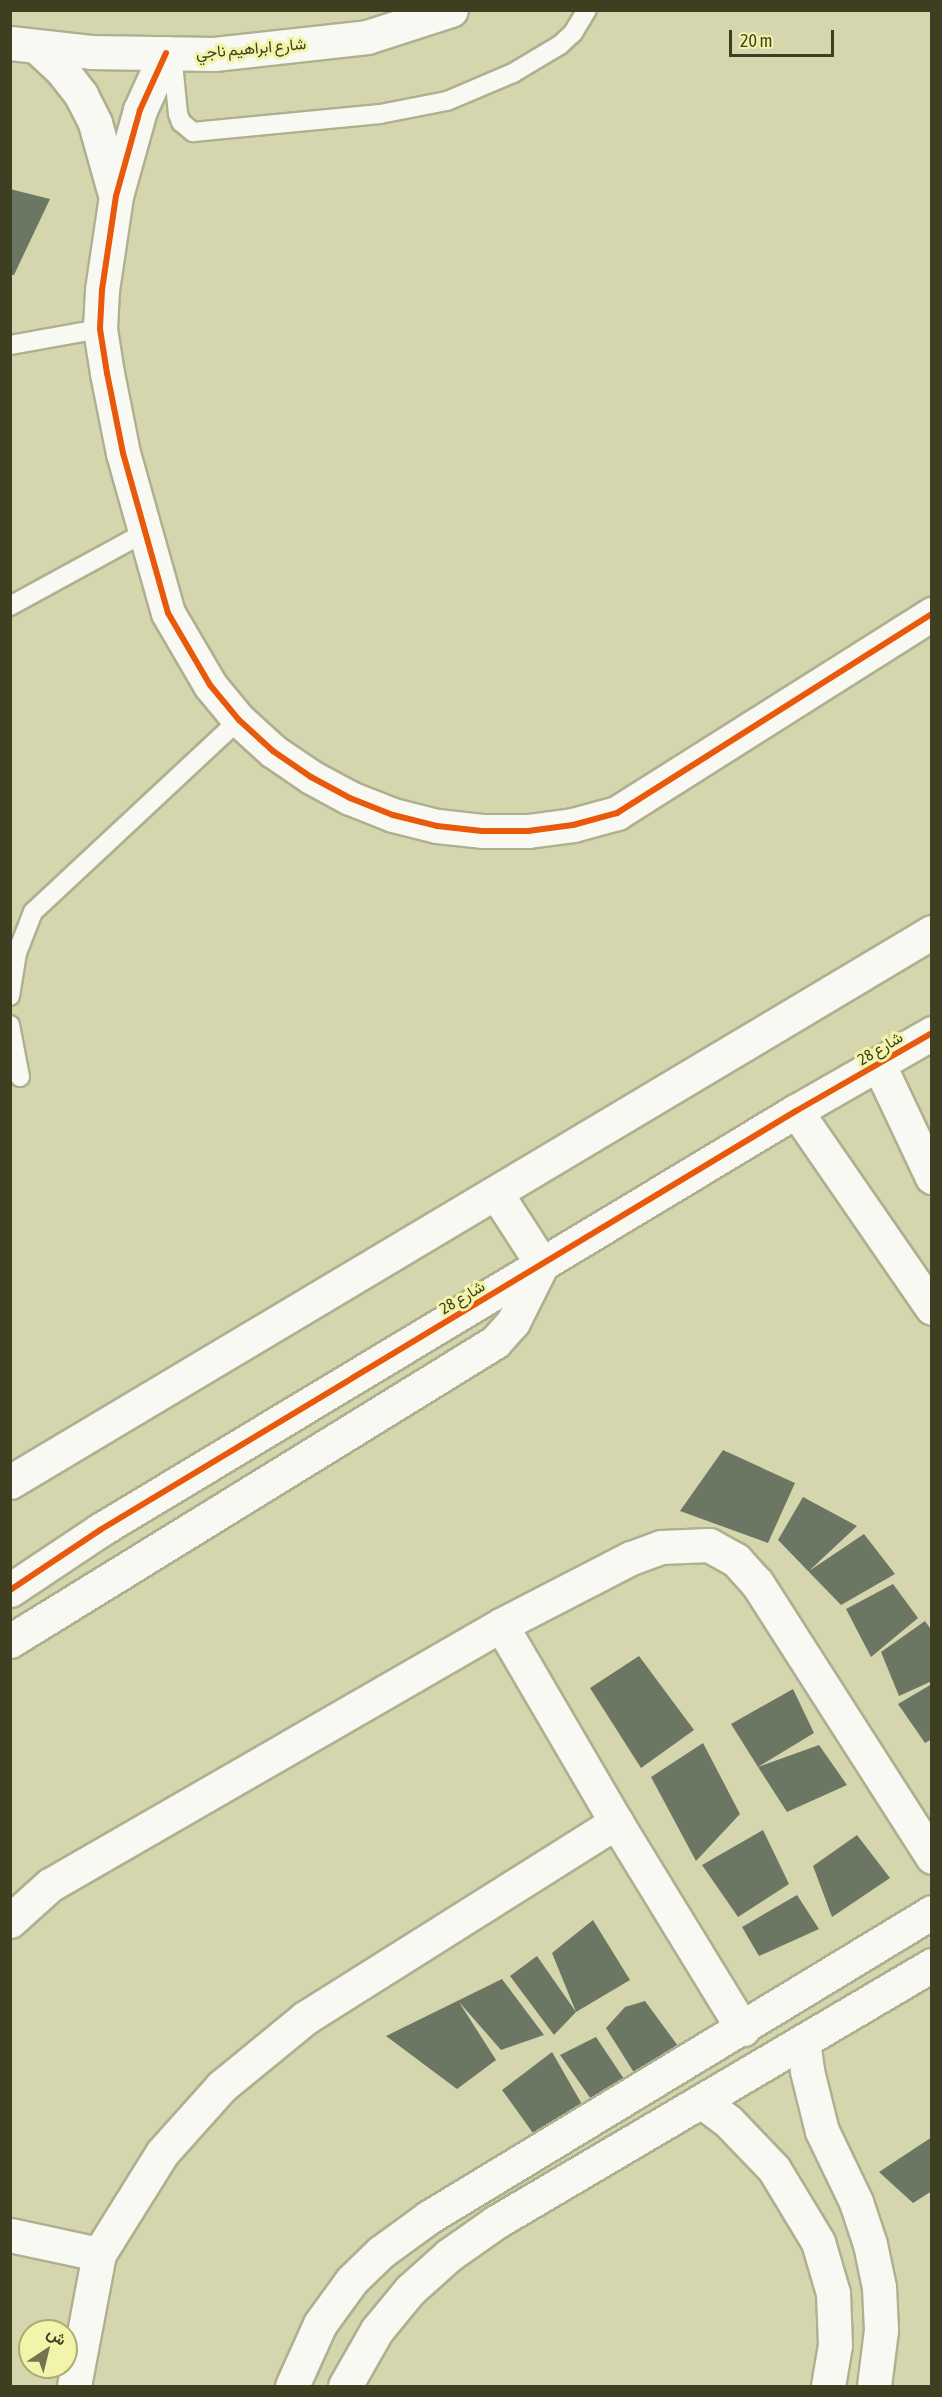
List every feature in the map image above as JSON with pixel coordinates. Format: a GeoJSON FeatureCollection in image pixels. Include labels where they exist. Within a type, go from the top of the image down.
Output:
{"type":"FeatureCollection","features":[{"type":"Feature","properties":{"kind":"street","name":"شارع ابراهيم ناجي"},"geometry":{"type":"LineString","coordinates":[[24,45],[91,52],[214,54],[367,37],[451,10]]}},
{"type":"Feature","properties":{"kind":"street"},"geometry":{"type":"LineString","coordinates":[[24,45],[61,69],[81,95],[95,123],[116,196]]}},
{"type":"Feature","properties":{"kind":"street"},"geometry":{"type":"LineString","coordinates":[[169,53],[140,110],[116,196],[102,291],[100,329],[123,453],[168,613],[210,685],[239,720],[273,751],[310,777],[350,798],[393,815],[437,826],[482,831],[528,831],[573,825],[617,813],[932,614]]}},
{"type":"Feature","properties":{"kind":"street"},"geometry":{"type":"LineString","coordinates":[[10,1482],[932,932]]}},
{"type":"Feature","properties":{"kind":"street","name":"شارع 28"},"geometry":{"type":"LineString","coordinates":[[10,1590],[100,1530],[796,1111],[932,1033]]}},
{"type":"Feature","properties":{"kind":"street"},"geometry":{"type":"LineString","coordinates":[[879,1065],[932,1177]]}},
{"type":"Feature","properties":{"kind":"street"},"geometry":{"type":"LineString","coordinates":[[796,1111],[932,1308]]}},
{"type":"Feature","properties":{"kind":"street"},"geometry":{"type":"LineString","coordinates":[[10,1641],[495,1342],[513,1322],[542,1264],[496,1193]]}},
{"type":"Feature","properties":{"kind":"street"},"geometry":{"type":"LineString","coordinates":[[10,1921],[50,1885],[501,1625],[631,1558],[662,1547],[709,1545],[736,1560],[757,1583],[932,1857]]}},
{"type":"Feature","properties":{"kind":"street"},"geometry":{"type":"LineString","coordinates":[[501,1625],[616,1822],[743,2028]]}},
{"type":"Feature","properties":{"kind":"street"},"geometry":{"type":"LineString","coordinates":[[74,2386],[99,2254],[162,2153],[222,2086],[304,2018],[616,1822]]}},
{"type":"Feature","properties":{"kind":"street"},"geometry":{"type":"LineString","coordinates":[[292,2386],[320,2324],[352,2280],[381,2252],[429,2217],[932,1912]]}},
{"type":"Feature","properties":{"kind":"street"},"geometry":{"type":"LineString","coordinates":[[345,2386],[377,2330],[410,2290],[448,2255],[496,2222],[932,1965]]}},
{"type":"Feature","properties":{"kind":"street"},"geometry":{"type":"LineString","coordinates":[[803,2041],[809,2081],[822,2131],[856,2202],[879,2287],[881,2330],[874,2386]]}},
{"type":"Feature","properties":{"kind":"street"},"geometry":{"type":"LineString","coordinates":[[702,2102],[736,2129],[774,2169],[818,2242],[833,2293],[835,2345],[828,2386]]}},
{"type":"Feature","properties":{"kind":"street"},"geometry":{"type":"LineString","coordinates":[[818,2242],[864,2226]]}},
{"type":"Feature","properties":{"kind":"street"},"geometry":{"type":"LineString","coordinates":[[10,2235],[99,2254]]}},
{"type":"Feature","properties":{"kind":"lane"},"geometry":{"type":"LineString","coordinates":[[169,53],[178,114],[181,122],[193,132],[380,114],[447,101],[513,73],[560,45],[573,33],[587,10]]}},
{"type":"Feature","properties":{"kind":"lane"},"geometry":{"type":"LineString","coordinates":[[10,345],[100,329]]}},
{"type":"Feature","properties":{"kind":"lane"},"geometry":{"type":"LineString","coordinates":[[10,606],[144,533]]}},
{"type":"Feature","properties":{"kind":"lane"},"geometry":{"type":"LineString","coordinates":[[10,996],[17,953],[33,912],[239,720]]}},
{"type":"Feature","properties":{"kind":"lane"},"geometry":{"type":"LineString","coordinates":[[10,1025],[20,1077]]}},
{"type":"Feature","properties":{"kind":"building"},"geometry":{"type":"Polygon","coordinates":[[[10,189],[50,199],[14,275],[10,275],[10,189]]]}},
{"type":"Feature","properties":{"kind":"building"},"geometry":{"type":"Polygon","coordinates":[[[723,1450],[795,1483],[768,1543],[680,1511],[723,1450]]]}},
{"type":"Feature","properties":{"kind":"building"},"geometry":{"type":"Polygon","coordinates":[[[803,1497],[857,1526],[809,1571],[864,1534],[895,1574],[841,1605],[778,1540],[803,1497]]]}},
{"type":"Feature","properties":{"kind":"building"},"geometry":{"type":"Polygon","coordinates":[[[893,1584],[918,1618],[871,1657],[846,1609],[893,1584]]]}},
{"type":"Feature","properties":{"kind":"building"},"geometry":{"type":"Polygon","coordinates":[[[925,1621],[932,1631],[932,1681],[899,1696],[881,1652],[925,1621]]]}},
{"type":"Feature","properties":{"kind":"building"},"geometry":{"type":"Polygon","coordinates":[[[639,1656],[694,1730],[641,1768],[590,1688],[639,1656]]]}},
{"type":"Feature","properties":{"kind":"building"},"geometry":{"type":"Polygon","coordinates":[[[932,1684],[932,1739],[925,1743],[898,1704],[932,1684]]]}},
{"type":"Feature","properties":{"kind":"building"},"geometry":{"type":"Polygon","coordinates":[[[793,1689],[814,1733],[758,1767],[731,1724],[793,1689]]]}},
{"type":"Feature","properties":{"kind":"building"},"geometry":{"type":"Polygon","coordinates":[[[703,1743],[740,1814],[696,1861],[651,1777],[703,1743]]]}},
{"type":"Feature","properties":{"kind":"building"},"geometry":{"type":"Polygon","coordinates":[[[819,1745],[847,1785],[787,1812],[758,1767],[819,1745]]]}},
{"type":"Feature","properties":{"kind":"building"},"geometry":{"type":"Polygon","coordinates":[[[763,1830],[789,1884],[738,1917],[702,1865],[763,1830]]]}},
{"type":"Feature","properties":{"kind":"building"},"geometry":{"type":"Polygon","coordinates":[[[857,1835],[890,1878],[832,1917],[813,1866],[857,1835]]]}},
{"type":"Feature","properties":{"kind":"building"},"geometry":{"type":"Polygon","coordinates":[[[797,1895],[819,1929],[759,1956],[742,1927],[797,1895]]]}},
{"type":"Feature","properties":{"kind":"building"},"geometry":{"type":"Polygon","coordinates":[[[593,1920],[630,1980],[576,2012],[552,1953],[593,1920]]]}},
{"type":"Feature","properties":{"kind":"building"},"geometry":{"type":"Polygon","coordinates":[[[537,1956],[576,2012],[554,2035],[510,1976],[537,1956]]]}},
{"type":"Feature","properties":{"kind":"building"},"geometry":{"type":"Polygon","coordinates":[[[502,1979],[544,2035],[501,2050],[459,2002],[496,2060],[457,2089],[386,2036],[502,1979]]]}},
{"type":"Feature","properties":{"kind":"building"},"geometry":{"type":"Polygon","coordinates":[[[645,2001],[681,2050],[638,2079],[606,2028],[625,2007],[645,2001]]]}},
{"type":"Feature","properties":{"kind":"building"},"geometry":{"type":"Polygon","coordinates":[[[596,2037],[630,2088],[596,2106],[560,2055],[596,2037]]]}},
{"type":"Feature","properties":{"kind":"building"},"geometry":{"type":"Polygon","coordinates":[[[552,2052],[587,2113],[538,2140],[502,2090],[552,2052]]]}},
{"type":"Feature","properties":{"kind":"building"},"geometry":{"type":"Polygon","coordinates":[[[932,2137],[932,2191],[913,2203],[879,2172],[932,2137]]]}},
{"type":"Feature","properties":{"kind":"cycle path"},"geometry":{"type":"LineString","coordinates":[[166,53],[140,110],[116,196],[102,290],[100,329],[123,453],[168,613],[210,685],[239,720],[273,751],[311,777],[350,798],[393,815],[437,826],[482,831],[528,831],[573,825],[617,813],[932,614]]}},
{"type":"Feature","properties":{"kind":"cycle path"},"geometry":{"type":"LineString","coordinates":[[10,1590],[100,1530],[796,1111],[932,1033]]}}]}
